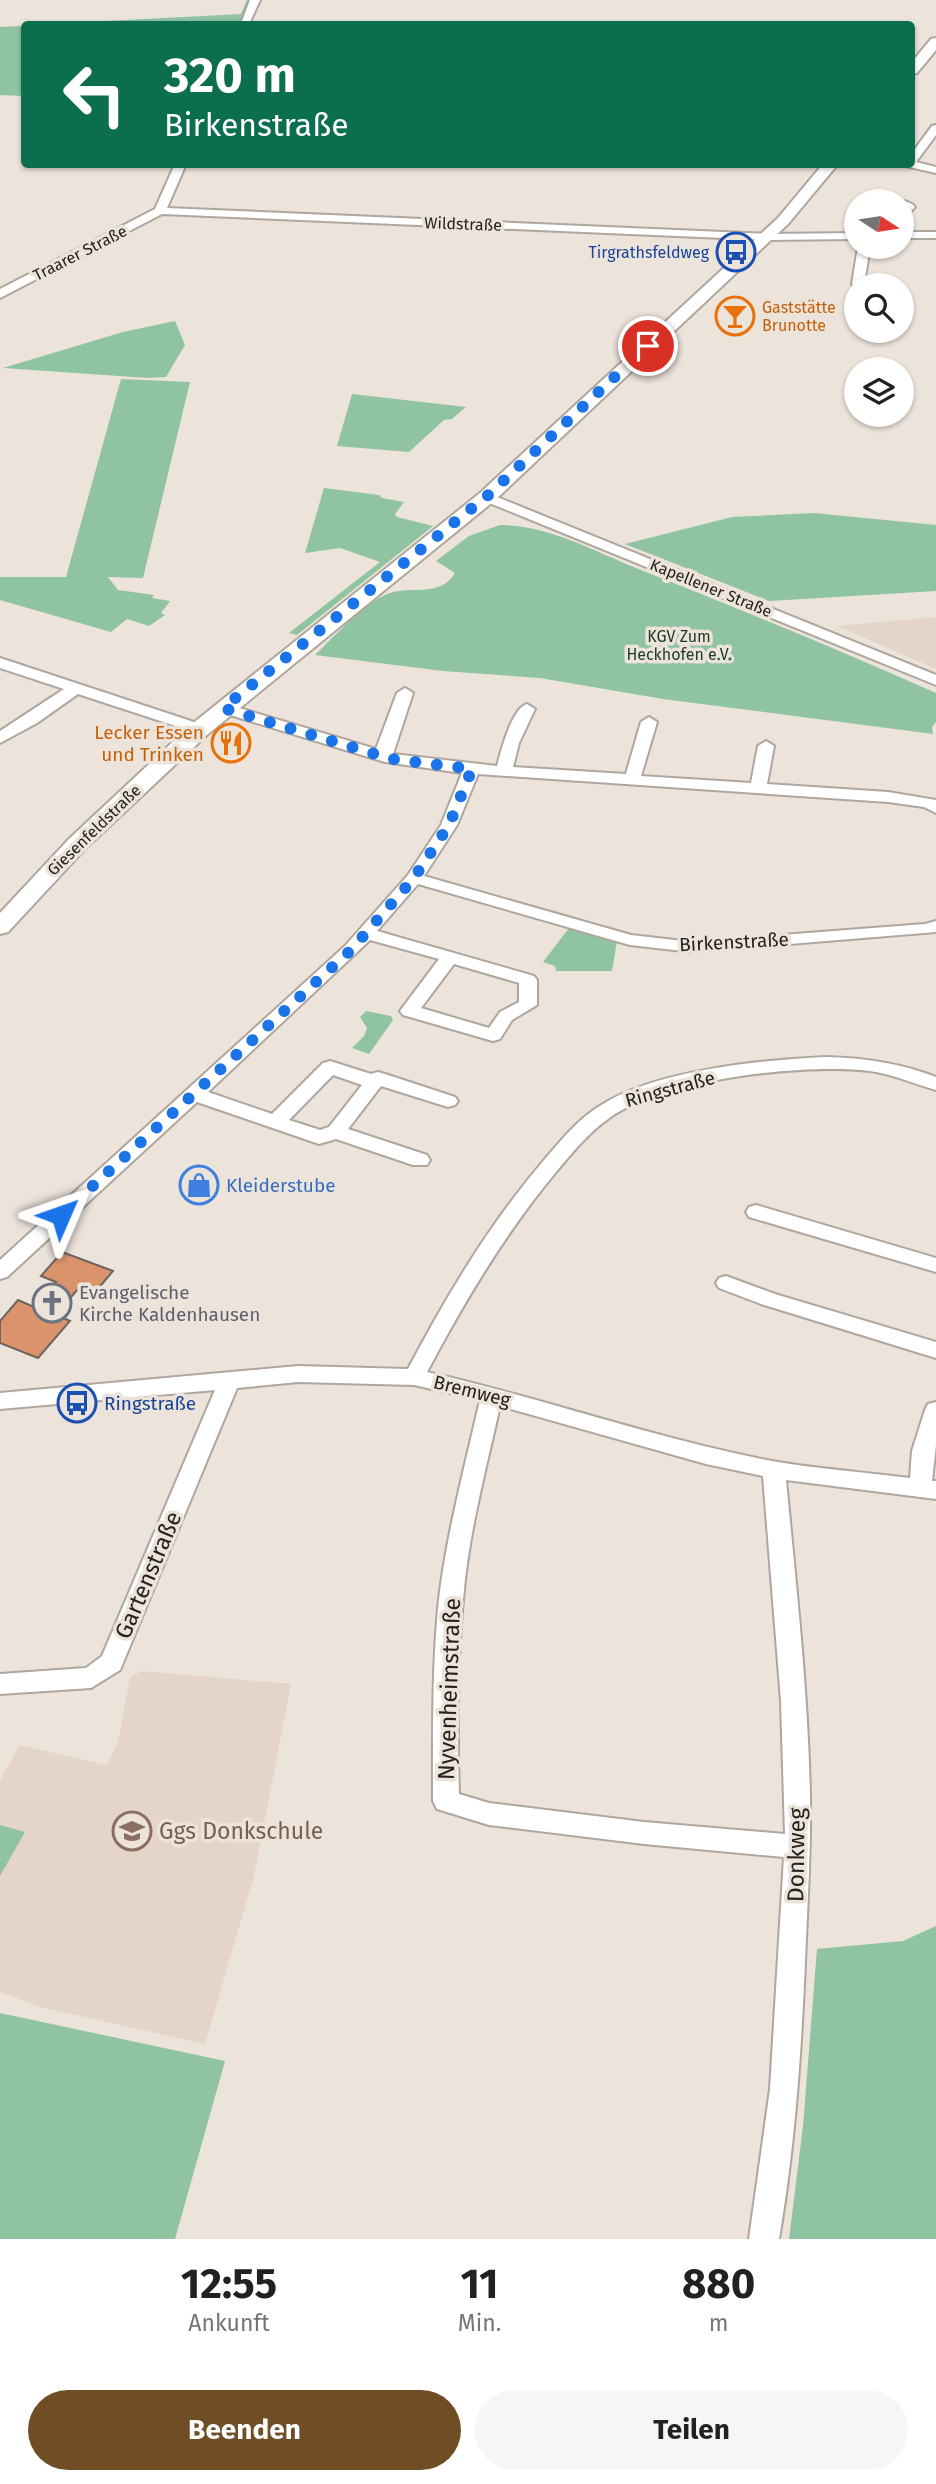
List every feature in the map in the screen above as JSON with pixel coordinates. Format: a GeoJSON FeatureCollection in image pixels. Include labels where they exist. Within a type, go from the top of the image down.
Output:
{"type":"FeatureCollection","features":[{"type":"Feature","properties":{"kind":"main road"},"geometry":{"type":"LineString","coordinates":[[915,68],[930,58],[936,41]]}},
{"type":"Feature","properties":{"kind":"main road"},"geometry":{"type":"LineString","coordinates":[[764,239],[827,168]]}},
{"type":"Feature","properties":{"kind":"main road","name":"Giesenfeldstraße"},"geometry":{"type":"LineString","coordinates":[[0,927],[76,844],[223,708],[486,497],[764,239]]}},
{"type":"Feature","properties":{"kind":"street"},"geometry":{"type":"LineString","coordinates":[[246,21],[255,0]]}},
{"type":"Feature","properties":{"kind":"street"},"geometry":{"type":"LineString","coordinates":[[915,155],[936,128]]}},
{"type":"Feature","properties":{"kind":"street"},"geometry":{"type":"LineString","coordinates":[[915,164],[936,170]]}},
{"type":"Feature","properties":{"kind":"street"},"geometry":{"type":"LineString","coordinates":[[160,211],[179,168]]}},
{"type":"Feature","properties":{"kind":"street","name":"Wildstraße"},"geometry":{"type":"LineString","coordinates":[[160,211],[764,239]]}},
{"type":"Feature","properties":{"kind":"street","name":"Traarer Straße"},"geometry":{"type":"LineString","coordinates":[[0,294],[160,211]]}},
{"type":"Feature","properties":{"kind":"street"},"geometry":{"type":"LineString","coordinates":[[914,235],[936,235]]}},
{"type":"Feature","properties":{"kind":"street"},"geometry":{"type":"LineString","coordinates":[[764,239],[844,236]]}},
{"type":"Feature","properties":{"kind":"street","name":"Kapellener Straße"},"geometry":{"type":"LineString","coordinates":[[486,497],[936,680]]}},
{"type":"Feature","properties":{"kind":"street"},"geometry":{"type":"LineString","coordinates":[[0,663],[200,729]]}},
{"type":"Feature","properties":{"kind":"street"},"geometry":{"type":"LineString","coordinates":[[0,738],[76,688]]}},
{"type":"Feature","properties":{"kind":"street"},"geometry":{"type":"LineString","coordinates":[[382,756],[405,693]]}},
{"type":"Feature","properties":{"kind":"street"},"geometry":{"type":"LineString","coordinates":[[223,708],[382,756],[472,769],[909,799],[929,803],[936,808]]}},
{"type":"Feature","properties":{"kind":"street"},"geometry":{"type":"LineString","coordinates":[[504,771],[511,743],[527,709]]}},
{"type":"Feature","properties":{"kind":"street"},"geometry":{"type":"LineString","coordinates":[[632,780],[649,722]]}},
{"type":"Feature","properties":{"kind":"street"},"geometry":{"type":"LineString","coordinates":[[758,788],[766,746]]}},
{"type":"Feature","properties":{"kind":"street"},"geometry":{"type":"LineString","coordinates":[[0,1272],[366,933],[414,878],[449,825],[472,769]]}},
{"type":"Feature","properties":{"kind":"street","name":"Birkenstraße"},"geometry":{"type":"LineString","coordinates":[[414,878],[630,940],[658,945],[692,947],[928,929],[936,926]]}},
{"type":"Feature","properties":{"kind":"street"},"geometry":{"type":"LineString","coordinates":[[366,933],[450,957],[528,980],[528,1005],[506,1016],[493,1035],[409,1010],[450,957]]}},
{"type":"Feature","properties":{"kind":"street","name":"Ringstraße"},"geometry":{"type":"LineString","coordinates":[[414,1377],[441,1325],[496,1238],[549,1167],[582,1130],[612,1106],[682,1082],[800,1062],[842,1062],[889,1069],[936,1084]]}},
{"type":"Feature","properties":{"kind":"street"},"geometry":{"type":"LineString","coordinates":[[275,1122],[330,1067],[374,1082]]}},
{"type":"Feature","properties":{"kind":"street"},"geometry":{"type":"LineString","coordinates":[[194,1094],[319,1137],[335,1132],[378,1078],[449,1101]]}},
{"type":"Feature","properties":{"kind":"street"},"geometry":{"type":"LineString","coordinates":[[335,1132],[420,1160]]}},
{"type":"Feature","properties":{"kind":"street"},"geometry":{"type":"LineString","coordinates":[[756,1212],[936,1265]]}},
{"type":"Feature","properties":{"kind":"street"},"geometry":{"type":"LineString","coordinates":[[726,1283],[768,1299],[936,1350]]}},
{"type":"Feature","properties":{"kind":"street","name":"Bremweg"},"geometry":{"type":"LineString","coordinates":[[0,1401],[298,1374],[414,1377],[492,1395],[706,1455],[774,1470],[928,1489]]}},
{"type":"Feature","properties":{"kind":"street","name":"Gartenstraße"},"geometry":{"type":"LineString","coordinates":[[0,1684],[91,1678],[111,1663],[230,1379]]}},
{"type":"Feature","properties":{"kind":"street","name":"Nyvenheimstraße"},"geometry":{"type":"LineString","coordinates":[[492,1395],[468,1500],[451,1599],[445,1734],[446,1801],[489,1814],[644,1833],[797,1847]]}},
{"type":"Feature","properties":{"kind":"street"},"geometry":{"type":"LineString","coordinates":[[928,1489],[923,1451],[936,1410]]}},
{"type":"Feature","properties":{"kind":"street","name":"Donkweg"},"geometry":{"type":"LineString","coordinates":[[764,2239],[774,2185],[790,2008],[797,1847],[792,1666],[774,1470]]}},
{"type":"Feature","properties":{"kind":"shaded area"},"geometry":{"type":"Polygon","coordinates":[[[936,617],[936,669],[837,626],[936,617]]]}},
{"type":"Feature","properties":{"kind":"shaded area","name":"Ggs Donkschule"},"geometry":{"type":"Polygon","coordinates":[[[142,1671],[291,1684],[254,1876],[205,2044],[40,2007],[0,1992],[0,1781],[19,1745],[107,1765],[118,1742],[130,1677],[142,1671]]]}},
{"type":"Feature","properties":{"kind":"green space"},"geometry":{"type":"Polygon","coordinates":[[[247,0],[251,0],[240,21],[106,21],[241,14],[247,0]]]}},
{"type":"Feature","properties":{"kind":"green space"},"geometry":{"type":"Polygon","coordinates":[[[21,26],[21,96],[0,95],[0,27],[21,26]]]}},
{"type":"Feature","properties":{"kind":"green space"},"geometry":{"type":"Polygon","coordinates":[[[175,321],[185,345],[166,377],[3,368],[123,332],[175,321]]]}},
{"type":"Feature","properties":{"kind":"green space"},"geometry":{"type":"Polygon","coordinates":[[[121,379],[190,382],[143,578],[108,577],[118,590],[154,595],[152,598],[170,601],[161,613],[165,615],[149,626],[127,619],[111,632],[0,600],[0,577],[66,577],[121,379]]]}},
{"type":"Feature","properties":{"kind":"green space"},"geometry":{"type":"Polygon","coordinates":[[[352,394],[466,407],[452,419],[444,420],[409,452],[337,446],[352,394]]]}},
{"type":"Feature","properties":{"kind":"green space"},"geometry":{"type":"Polygon","coordinates":[[[324,488],[379,495],[404,502],[395,514],[397,517],[433,526],[297,635],[289,633],[380,562],[340,548],[305,553],[324,488]]]}},
{"type":"Feature","properties":{"kind":"green space"},"geometry":{"type":"Polygon","coordinates":[[[814,513],[936,525],[936,591],[769,601],[625,544],[732,517],[814,513]]]}},
{"type":"Feature","properties":{"kind":"green space","name":"KGV Zum Heckhofen e.V."},"geometry":{"type":"Polygon","coordinates":[[[500,525],[535,529],[570,540],[936,693],[936,722],[932,727],[933,734],[663,699],[540,678],[443,671],[315,655],[357,614],[385,595],[432,588],[449,581],[455,573],[436,561],[469,536],[500,525]]]}},
{"type":"Feature","properties":{"kind":"green space"},"geometry":{"type":"Polygon","coordinates":[[[569,928],[617,941],[612,971],[556,971],[555,966],[543,962],[569,928]]]}},
{"type":"Feature","properties":{"kind":"green space"},"geometry":{"type":"Polygon","coordinates":[[[366,1011],[391,1016],[393,1020],[369,1054],[352,1048],[364,1036],[367,1028],[360,1017],[366,1011]]]}},
{"type":"Feature","properties":{"kind":"green space"},"geometry":{"type":"Polygon","coordinates":[[[0,1825],[25,1832],[0,1876],[0,1825]]]}},
{"type":"Feature","properties":{"kind":"green space"},"geometry":{"type":"Polygon","coordinates":[[[936,1926],[936,2239],[789,2239],[803,2126],[817,1949],[903,1941],[936,1926]]]}},
{"type":"Feature","properties":{"kind":"green space"},"geometry":{"type":"Polygon","coordinates":[[[0,2013],[225,2061],[175,2239],[0,2239],[0,2013]]]}},
{"type":"Feature","properties":{"kind":"building","name":"Evangelische Kirche Kaldenhausen"},"geometry":{"type":"Polygon","coordinates":[[[62,1252],[113,1271],[92,1296],[77,1290],[56,1315],[70,1321],[38,1358],[0,1343],[0,1321],[18,1300],[34,1307],[56,1282],[41,1276],[62,1252]]]}},
{"type":"Feature","properties":{"kind":"place","name":"Tirgrathsfeldweg"},"geometry":{"type":"Point","coordinates":[736,252]}},
{"type":"Feature","properties":{"kind":"place","name":"Gaststätte Brunotte"},"geometry":{"type":"Point","coordinates":[735,316]}},
{"type":"Feature","properties":{"kind":"place","name":"Lecker Essen und Trinken"},"geometry":{"type":"Point","coordinates":[231,743]}},
{"type":"Feature","properties":{"kind":"place","name":"Kleiderstube"},"geometry":{"type":"Point","coordinates":[199,1185]}},
{"type":"Feature","properties":{"kind":"place","name":"Evangelische Kirche Kaldenhausen"},"geometry":{"type":"Point","coordinates":[52,1303]}},
{"type":"Feature","properties":{"kind":"place","name":"Ringstraße"},"geometry":{"type":"Point","coordinates":[77,1403]}},
{"type":"Feature","properties":{"kind":"place","name":"Ggs Donkschule"},"geometry":{"type":"Point","coordinates":[132,1831]}},
{"type":"Feature","properties":{"kind":"route"},"geometry":{"type":"LineString","coordinates":[[61,1215],[351,950],[414,878],[449,825],[472,769],[391,759],[223,708],[486,497],[648,346]]}}]}
